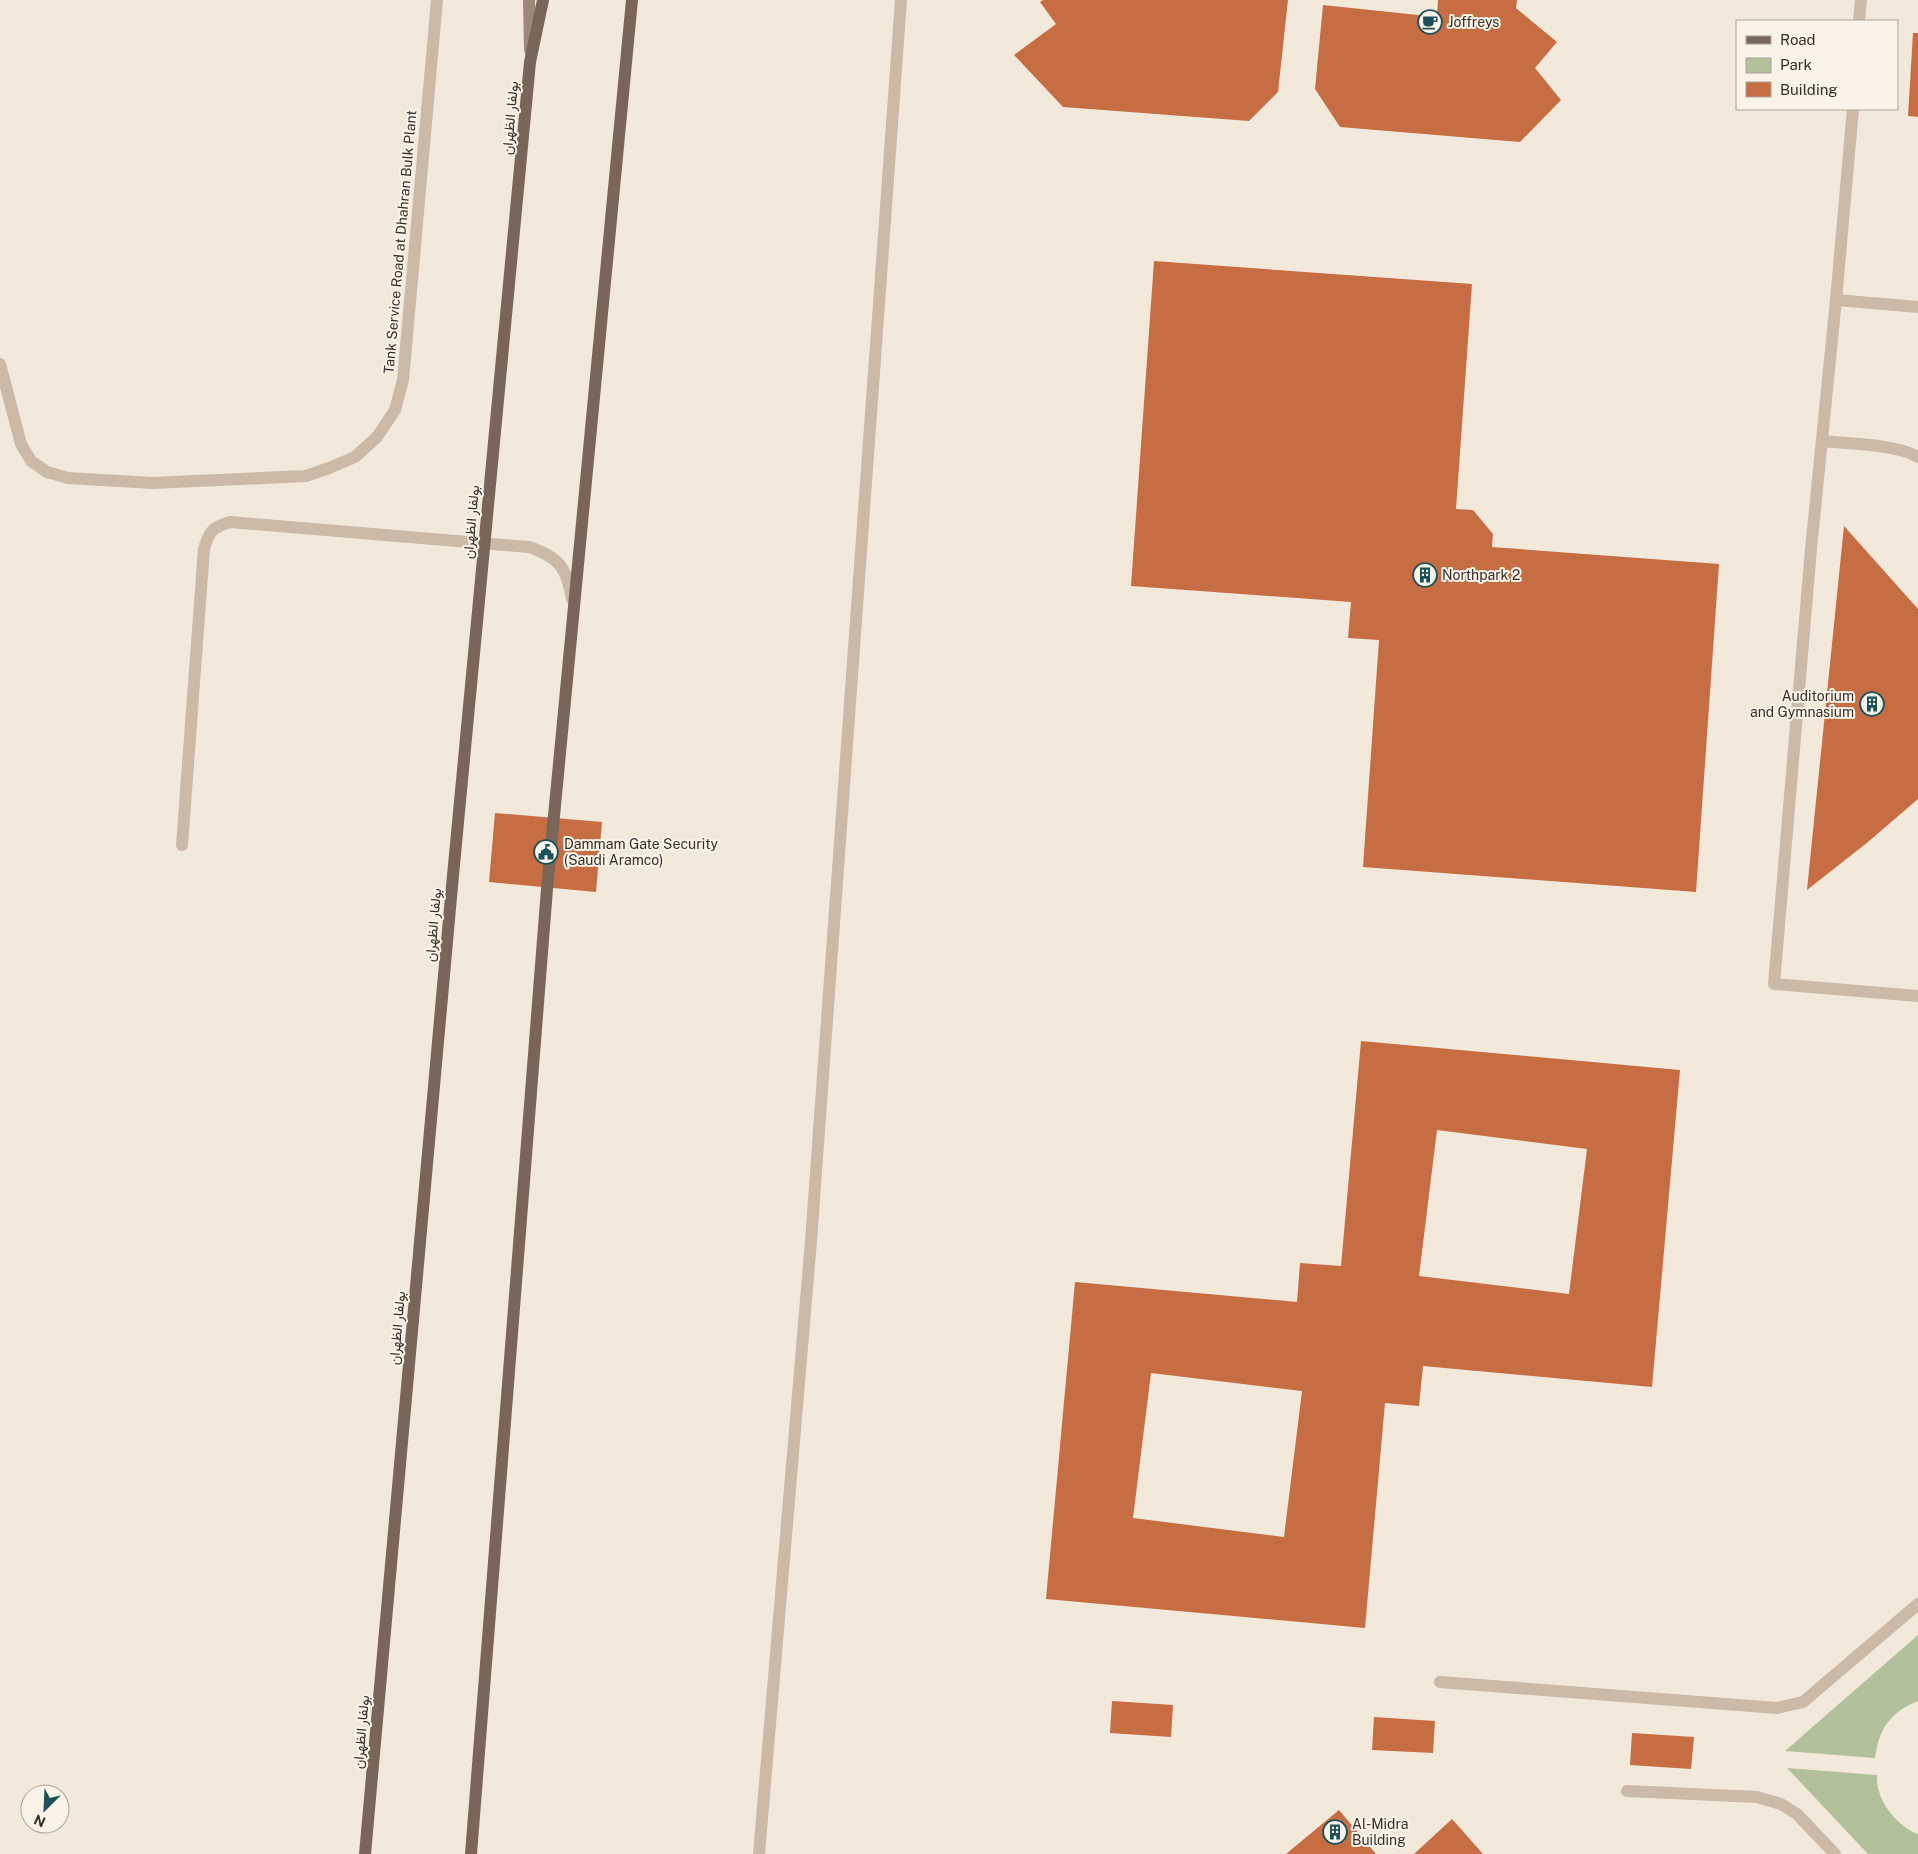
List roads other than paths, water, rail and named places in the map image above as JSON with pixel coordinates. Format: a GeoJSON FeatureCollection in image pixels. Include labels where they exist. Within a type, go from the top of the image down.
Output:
{"type":"FeatureCollection","features":[{"type":"Feature","properties":{"kind":"main road"},"geometry":{"type":"LineString","coordinates":[[529,0],[530,62]]}},
{"type":"Feature","properties":{"kind":"main road","name":"بولفار الظهران"},"geometry":{"type":"LineString","coordinates":[[365,1854],[451,896],[530,62],[543,0]]}},
{"type":"Feature","properties":{"kind":"main road"},"geometry":{"type":"LineString","coordinates":[[471,1854],[547,890],[632,0]]}},
{"type":"Feature","properties":{"kind":"street","name":"Tank Service Road at Dhahran Bulk Plant"},"geometry":{"type":"LineString","coordinates":[[0,364],[21,444],[31,461],[47,472],[68,478],[153,483],[306,476],[355,457],[377,437],[395,410],[403,380],[437,0]]}},
{"type":"Feature","properties":{"kind":"street"},"geometry":{"type":"LineString","coordinates":[[759,1854],[811,1241],[901,0]]}},
{"type":"Feature","properties":{"kind":"street"},"geometry":{"type":"LineString","coordinates":[[1859,20],[1861,0]]}},
{"type":"Feature","properties":{"kind":"street"},"geometry":{"type":"LineString","coordinates":[[1853,110],[1774,984],[1918,996]]}},
{"type":"Feature","properties":{"kind":"street"},"geometry":{"type":"LineString","coordinates":[[1836,300],[1918,307]]}},
{"type":"Feature","properties":{"kind":"street"},"geometry":{"type":"LineString","coordinates":[[1822,441],[1896,449],[1912,453],[1918,457]]}},
{"type":"Feature","properties":{"kind":"street"},"geometry":{"type":"LineString","coordinates":[[182,845],[204,549],[213,528],[230,522],[529,547],[547,553],[562,566],[569,581],[574,608]]}},
{"type":"Feature","properties":{"kind":"street"},"geometry":{"type":"LineString","coordinates":[[1440,1682],[1776,1708],[1791,1706],[1803,1702],[1918,1604]]}},
{"type":"Feature","properties":{"kind":"street"},"geometry":{"type":"LineString","coordinates":[[1628,1791],[1757,1798],[1781,1804],[1797,1814],[1835,1854]]}},
{"type":"Feature","properties":{"kind":"place","name":"Joffreys"},"geometry":{"type":"Point","coordinates":[1430,22]}},
{"type":"Feature","properties":{"kind":"place","name":"Northpark 2"},"geometry":{"type":"Point","coordinates":[1425,575]}},
{"type":"Feature","properties":{"kind":"place","name":"Auditorium and Gymnasium"},"geometry":{"type":"Point","coordinates":[1872,704]}},
{"type":"Feature","properties":{"kind":"place","name":"Dammam Gate Security (Saudi Aramco)"},"geometry":{"type":"Point","coordinates":[546,852]}},
{"type":"Feature","properties":{"kind":"place","name":"Al-Midra Building"},"geometry":{"type":"Point","coordinates":[1335,1832]}}]}
